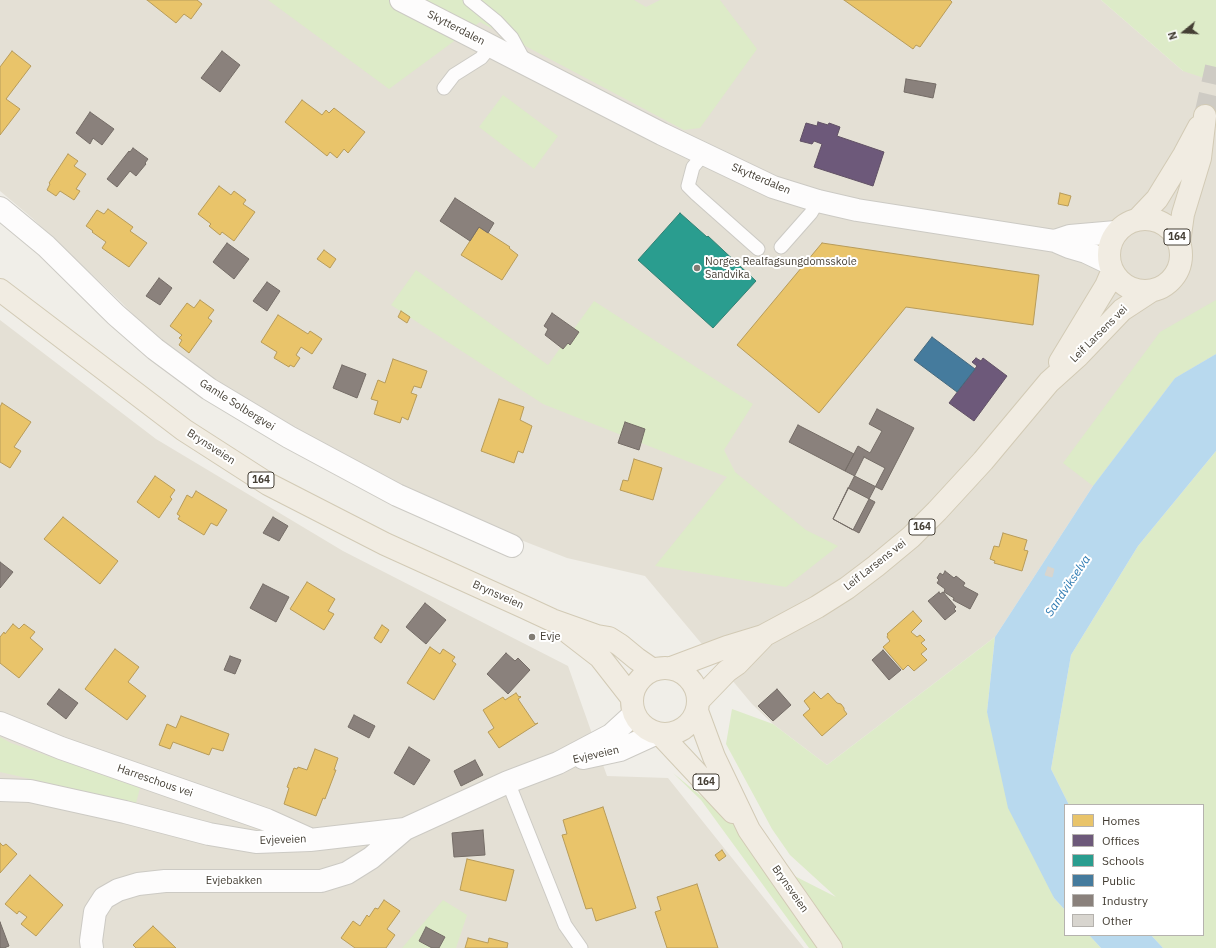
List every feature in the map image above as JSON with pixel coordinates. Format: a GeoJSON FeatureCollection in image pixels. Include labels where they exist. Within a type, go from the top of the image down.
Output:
{"type":"FeatureCollection","features":[{"type":"Feature","properties":{"kind":"main road","name":"164"},"geometry":{"type":"LineString","coordinates":[[1140,218],[1160,193],[1184,156],[1205,116],[1200,158],[1183,214],[1179,242]]}},
{"type":"Feature","properties":{"kind":"main road","name":"164"},"geometry":{"type":"LineString","coordinates":[[1111,268],[1109,248],[1112,238],[1125,224],[1140,218],[1150,218],[1164,223],[1172,230],[1179,242],[1181,248],[1181,260],[1176,273],[1172,278],[1162,287],[1151,291]]}},
{"type":"Feature","properties":{"kind":"main road"},"geometry":{"type":"LineString","coordinates":[[1111,268],[1125,285],[1137,290],[1151,291]]}},
{"type":"Feature","properties":{"kind":"main road","name":"Leif Larsens vei"},"geometry":{"type":"LineString","coordinates":[[1049,382],[1106,286],[1111,268]]}},
{"type":"Feature","properties":{"kind":"main road","name":"Brynsveien"},"geometry":{"type":"LineString","coordinates":[[0,290],[184,430],[268,484],[385,544],[552,620],[597,636],[609,638],[637,659],[662,669]]}},
{"type":"Feature","properties":{"kind":"main road","name":"Leif Larsens vei"},"geometry":{"type":"LineString","coordinates":[[662,669],[764,636],[838,594],[876,566],[911,537],[937,511],[979,466],[1049,382],[1122,310],[1151,291]]}},
{"type":"Feature","properties":{"kind":"main road","name":"Brynsveien"},"geometry":{"type":"LineString","coordinates":[[552,620],[600,657],[633,706]]}},
{"type":"Feature","properties":{"kind":"main road","name":"Leif Larsens vei"},"geometry":{"type":"LineString","coordinates":[[698,706],[727,671],[737,664],[764,636]]}},
{"type":"Feature","properties":{"kind":"main road","name":"164"},"geometry":{"type":"LineString","coordinates":[[662,669],[682,672],[691,680],[696,690],[698,706],[692,721],[685,728],[674,734],[658,734],[640,724],[633,706],[633,691],[637,682],[648,672],[662,669]]}},
{"type":"Feature","properties":{"kind":"main road","name":"Brynsveien"},"geometry":{"type":"LineString","coordinates":[[698,706],[714,757],[749,830]]}},
{"type":"Feature","properties":{"kind":"main road","name":"Brynsveien"},"geometry":{"type":"LineString","coordinates":[[658,734],[749,830],[831,948]]}},
{"type":"Feature","properties":{"kind":"street","name":"Skytterdalen"},"geometry":{"type":"LineString","coordinates":[[401,0],[662,134],[773,187],[818,201],[857,210],[906,219],[1055,241],[1086,252],[1111,268]]}},
{"type":"Feature","properties":{"kind":"street","name":"Gamle Solbergvei"},"geometry":{"type":"LineString","coordinates":[[0,208],[46,246],[116,314],[155,349],[209,388],[289,437],[397,495],[512,546]]}},
{"type":"Feature","properties":{"kind":"street","name":"Skytterdalen"},"geometry":{"type":"LineString","coordinates":[[1055,241],[1070,236],[1116,232]]}},
{"type":"Feature","properties":{"kind":"street","name":"Evjeveien"},"geometry":{"type":"LineString","coordinates":[[0,790],[30,791],[125,812],[209,834],[256,842],[310,840],[404,829],[508,782],[558,763],[611,735],[633,706]]}},
{"type":"Feature","properties":{"kind":"street","name":"Harreschous vei"},"geometry":{"type":"LineString","coordinates":[[0,723],[61,748],[267,820],[310,840]]}},
{"type":"Feature","properties":{"kind":"street","name":"Evjeveien"},"geometry":{"type":"LineString","coordinates":[[558,763],[620,750],[658,734]]}},
{"type":"Feature","properties":{"kind":"street","name":"Evjebakken"},"geometry":{"type":"LineString","coordinates":[[92,948],[91,941],[95,912],[104,898],[118,890],[138,884],[165,881],[321,881],[347,873],[371,858],[404,829]]}},
{"type":"Feature","properties":{"kind":"lane"},"geometry":{"type":"LineString","coordinates":[[470,0],[496,21],[512,38],[526,64]]}},
{"type":"Feature","properties":{"kind":"lane","name":"Skytterdalen"},"geometry":{"type":"LineString","coordinates":[[444,88],[454,75],[481,58],[491,46]]}},
{"type":"Feature","properties":{"kind":"lane"},"geometry":{"type":"LineString","coordinates":[[704,154],[693,167],[688,186],[758,249]]}},
{"type":"Feature","properties":{"kind":"lane"},"geometry":{"type":"LineString","coordinates":[[781,247],[811,213],[818,201]]}},
{"type":"Feature","properties":{"kind":"lane"},"geometry":{"type":"LineString","coordinates":[[508,782],[565,925],[581,948]]}},
{"type":"Feature","properties":{"kind":"shaded area"},"geometry":{"type":"Polygon","coordinates":[[[0,0],[1101,0],[1183,71],[1216,71],[1216,354],[1175,378],[1093,486],[995,637],[827,765],[773,724],[752,704],[645,576],[567,558],[426,503],[260,415],[163,346],[122,303],[32,218],[0,191],[0,0]]]}},
{"type":"Feature","properties":{"kind":"shaded area"},"geometry":{"type":"Polygon","coordinates":[[[0,320],[156,439],[343,551],[568,666],[607,776],[668,778],[804,948],[0,948],[0,320]]]}},
{"type":"Feature","properties":{"kind":"green space"},"geometry":{"type":"Polygon","coordinates":[[[268,0],[634,0],[646,7],[660,0],[720,0],[757,49],[700,128],[684,130],[480,22],[389,89],[268,0]]]}},
{"type":"Feature","properties":{"kind":"green space"},"geometry":{"type":"Polygon","coordinates":[[[1101,0],[1216,0],[1216,82],[1183,71],[1101,0]]]}},
{"type":"Feature","properties":{"kind":"green space"},"geometry":{"type":"Polygon","coordinates":[[[503,95],[558,136],[534,169],[479,127],[503,95]]]}},
{"type":"Feature","properties":{"kind":"green space"},"geometry":{"type":"Polygon","coordinates":[[[416,270],[548,365],[594,301],[753,404],[724,450],[735,472],[806,530],[838,546],[786,587],[655,566],[727,477],[543,404],[391,305],[416,270]]]}},
{"type":"Feature","properties":{"kind":"green space"},"geometry":{"type":"Polygon","coordinates":[[[1216,300],[1216,354],[1175,378],[1093,486],[1063,463],[1160,332],[1216,300]]]}},
{"type":"Feature","properties":{"kind":"green space"},"geometry":{"type":"Polygon","coordinates":[[[1216,451],[1216,948],[1163,948],[1152,936],[1204,936],[1204,804],[1068,804],[1051,769],[1071,655],[1138,546],[1216,451]]]}},
{"type":"Feature","properties":{"kind":"green space"},"geometry":{"type":"Polygon","coordinates":[[[995,637],[987,712],[1054,898],[1064,909],[1064,936],[1090,936],[1101,948],[809,948],[701,800],[673,773],[738,828],[755,856],[836,897],[790,855],[772,829],[726,744],[732,709],[773,724],[827,765],[995,637]]]}},
{"type":"Feature","properties":{"kind":"green space"},"geometry":{"type":"Polygon","coordinates":[[[0,737],[11,743],[140,788],[136,803],[0,772],[0,737]]]}},
{"type":"Feature","properties":{"kind":"green space"},"geometry":{"type":"Polygon","coordinates":[[[443,900],[467,915],[456,948],[402,948],[443,900]]]}},
{"type":"Feature","properties":{"kind":"water","name":"Sandvikselva"},"geometry":{"type":"Polygon","coordinates":[[[1216,354],[1216,451],[1138,546],[1071,655],[1051,769],[1068,804],[1064,804],[1064,909],[1054,898],[1008,808],[987,712],[995,637],[1093,486],[1175,378],[1216,354]]]}},
{"type":"Feature","properties":{"kind":"water"},"geometry":{"type":"Polygon","coordinates":[[[1090,936],[1152,936],[1163,948],[1101,948],[1090,936]]]}},
{"type":"Feature","properties":{"kind":"building: Homes"},"geometry":{"type":"Polygon","coordinates":[[[147,0],[197,0],[202,4],[191,19],[184,14],[176,23],[147,0]]]}},
{"type":"Feature","properties":{"kind":"building: Homes"},"geometry":{"type":"Polygon","coordinates":[[[844,0],[950,0],[952,2],[920,47],[916,45],[913,49],[844,0]]]}},
{"type":"Feature","properties":{"kind":"building: Homes"},"geometry":{"type":"Polygon","coordinates":[[[12,51],[31,66],[6,99],[20,109],[0,135],[0,67],[12,51]]]}},
{"type":"Feature","properties":{"kind":"building: Homes"},"geometry":{"type":"Polygon","coordinates":[[[302,100],[322,115],[326,110],[329,113],[334,108],[365,132],[348,153],[344,149],[337,158],[330,152],[327,156],[285,122],[302,100]]]}},
{"type":"Feature","properties":{"kind":"building: Homes"},"geometry":{"type":"Polygon","coordinates":[[[68,154],[78,161],[74,166],[86,174],[76,189],[80,191],[74,200],[60,191],[56,196],[47,190],[50,184],[49,183],[68,154]]]}},
{"type":"Feature","properties":{"kind":"building: Homes"},"geometry":{"type":"Polygon","coordinates":[[[219,186],[231,195],[234,191],[246,200],[243,204],[255,212],[234,241],[222,232],[220,235],[209,226],[211,224],[198,214],[219,186]]]}},
{"type":"Feature","properties":{"kind":"building: Homes"},"geometry":{"type":"Polygon","coordinates":[[[1060,193],[1071,196],[1068,206],[1058,204],[1060,193]]]}},
{"type":"Feature","properties":{"kind":"building: Homes"},"geometry":{"type":"Polygon","coordinates":[[[108,209],[133,227],[130,231],[147,243],[129,267],[102,248],[106,242],[86,226],[97,210],[104,214],[108,209]]]}},
{"type":"Feature","properties":{"kind":"building: Homes"},"geometry":{"type":"Polygon","coordinates":[[[479,227],[510,247],[509,248],[518,255],[502,280],[461,255],[479,227]]]}},
{"type":"Feature","properties":{"kind":"building: Homes"},"geometry":{"type":"Polygon","coordinates":[[[822,243],[1039,275],[1033,325],[906,307],[819,413],[737,345],[822,243]]]}},
{"type":"Feature","properties":{"kind":"building: Homes"},"geometry":{"type":"Polygon","coordinates":[[[324,250],[336,259],[330,268],[317,259],[324,250]]]}},
{"type":"Feature","properties":{"kind":"building: Homes"},"geometry":{"type":"Polygon","coordinates":[[[200,300],[214,310],[208,318],[212,321],[189,353],[179,345],[182,340],[179,338],[182,335],[170,326],[187,303],[194,308],[200,300]]]}},
{"type":"Feature","properties":{"kind":"building: Homes"},"geometry":{"type":"Polygon","coordinates":[[[401,311],[410,317],[407,323],[398,317],[401,311]]]}},
{"type":"Feature","properties":{"kind":"building: Homes"},"geometry":{"type":"Polygon","coordinates":[[[278,315],[308,334],[310,331],[322,339],[312,354],[301,347],[296,355],[300,358],[294,367],[290,365],[289,367],[274,358],[277,352],[261,342],[278,315]]]}},
{"type":"Feature","properties":{"kind":"building: Homes"},"geometry":{"type":"Polygon","coordinates":[[[393,359],[427,371],[421,388],[414,386],[411,393],[417,395],[408,420],[402,417],[400,423],[374,414],[378,401],[371,399],[378,380],[385,383],[393,359]]]}},
{"type":"Feature","properties":{"kind":"building: Homes"},"geometry":{"type":"Polygon","coordinates":[[[499,399],[524,407],[520,420],[532,426],[523,453],[518,451],[514,463],[481,451],[499,399]]]}},
{"type":"Feature","properties":{"kind":"building: Homes"},"geometry":{"type":"Polygon","coordinates":[[[2,403],[31,422],[14,447],[21,451],[10,468],[0,462],[0,407],[2,403]]]}},
{"type":"Feature","properties":{"kind":"building: Homes"},"geometry":{"type":"Polygon","coordinates":[[[634,459],[662,468],[653,500],[620,490],[623,480],[628,481],[634,459]]]}},
{"type":"Feature","properties":{"kind":"building: Homes"},"geometry":{"type":"Polygon","coordinates":[[[155,476],[175,490],[170,497],[172,499],[159,518],[137,502],[155,476]]]}},
{"type":"Feature","properties":{"kind":"building: Homes"},"geometry":{"type":"Polygon","coordinates":[[[196,491],[227,510],[217,526],[211,523],[204,535],[178,519],[180,516],[177,514],[187,495],[192,498],[196,491]]]}},
{"type":"Feature","properties":{"kind":"building: Homes"},"geometry":{"type":"Polygon","coordinates":[[[63,517],[118,561],[100,584],[44,539],[63,517]]]}},
{"type":"Feature","properties":{"kind":"building: Homes"},"geometry":{"type":"Polygon","coordinates":[[[1003,533],[1027,540],[1024,550],[1028,551],[1022,571],[994,563],[995,561],[990,559],[994,546],[999,547],[1003,533]]]}},
{"type":"Feature","properties":{"kind":"building: Homes"},"geometry":{"type":"Polygon","coordinates":[[[307,582],[335,599],[328,611],[334,614],[324,630],[290,609],[307,582]]]}},
{"type":"Feature","properties":{"kind":"building: Homes"},"geometry":{"type":"Polygon","coordinates":[[[913,611],[922,621],[911,632],[917,637],[920,635],[925,640],[921,643],[927,649],[921,654],[927,660],[914,671],[908,665],[903,670],[883,647],[890,641],[887,634],[913,611]]]}},
{"type":"Feature","properties":{"kind":"building: Homes"},"geometry":{"type":"Polygon","coordinates":[[[13,624],[19,629],[24,624],[35,632],[30,638],[43,649],[19,678],[0,663],[0,637],[4,632],[5,634],[13,624]]]}},
{"type":"Feature","properties":{"kind":"building: Homes"},"geometry":{"type":"Polygon","coordinates":[[[382,625],[389,630],[381,643],[374,638],[382,625]]]}},
{"type":"Feature","properties":{"kind":"building: Homes"},"geometry":{"type":"Polygon","coordinates":[[[430,647],[440,654],[443,649],[455,657],[452,661],[456,664],[434,700],[407,683],[430,647]]]}},
{"type":"Feature","properties":{"kind":"building: Homes"},"geometry":{"type":"Polygon","coordinates":[[[115,649],[139,667],[128,682],[146,696],[127,720],[85,689],[115,649]]]}},
{"type":"Feature","properties":{"kind":"building: Homes"},"geometry":{"type":"Polygon","coordinates":[[[814,692],[821,699],[828,693],[837,703],[841,704],[847,714],[822,736],[803,715],[810,709],[804,701],[814,692]]]}},
{"type":"Feature","properties":{"kind":"building: Homes"},"geometry":{"type":"Polygon","coordinates":[[[516,693],[519,697],[521,697],[518,699],[535,724],[538,723],[499,748],[488,732],[494,728],[483,710],[503,697],[505,700],[516,693]]]}},
{"type":"Feature","properties":{"kind":"building: Homes"},"geometry":{"type":"Polygon","coordinates":[[[181,716],[229,734],[223,751],[212,748],[209,755],[173,742],[170,749],[159,745],[167,724],[176,728],[181,716]]]}},
{"type":"Feature","properties":{"kind":"building: Homes"},"geometry":{"type":"Polygon","coordinates":[[[315,749],[338,758],[334,770],[336,770],[325,799],[323,798],[316,816],[284,804],[289,788],[287,787],[294,768],[297,769],[298,767],[307,770],[315,749]]]}},
{"type":"Feature","properties":{"kind":"building: Homes"},"geometry":{"type":"Polygon","coordinates":[[[603,807],[636,908],[596,921],[592,908],[586,909],[562,835],[567,834],[563,820],[603,807]]]}},
{"type":"Feature","properties":{"kind":"building: Homes"},"geometry":{"type":"Polygon","coordinates":[[[0,843],[3,846],[6,844],[17,854],[0,873],[0,843]]]}},
{"type":"Feature","properties":{"kind":"building: Homes"},"geometry":{"type":"Polygon","coordinates":[[[722,850],[726,856],[719,861],[715,855],[722,850]]]}},
{"type":"Feature","properties":{"kind":"building: Homes"},"geometry":{"type":"Polygon","coordinates":[[[467,859],[514,870],[506,901],[460,890],[467,859]]]}},
{"type":"Feature","properties":{"kind":"building: Homes"},"geometry":{"type":"Polygon","coordinates":[[[30,875],[63,905],[36,936],[21,924],[27,917],[19,911],[17,914],[5,904],[30,875]]]}},
{"type":"Feature","properties":{"kind":"building: Homes"},"geometry":{"type":"Polygon","coordinates":[[[697,884],[718,948],[667,948],[655,912],[661,910],[657,897],[697,884]]]}},
{"type":"Feature","properties":{"kind":"building: Homes"},"geometry":{"type":"Polygon","coordinates":[[[384,900],[400,911],[387,929],[395,935],[386,948],[355,948],[341,938],[353,921],[360,926],[367,915],[369,917],[375,908],[378,909],[384,900]]]}},
{"type":"Feature","properties":{"kind":"building: Homes"},"geometry":{"type":"Polygon","coordinates":[[[153,926],[176,948],[136,948],[133,945],[153,926]]]}},
{"type":"Feature","properties":{"kind":"building: Homes"},"geometry":{"type":"Polygon","coordinates":[[[468,938],[488,943],[489,938],[508,943],[507,948],[465,948],[468,938]]]}},
{"type":"Feature","properties":{"kind":"building: Offices"},"geometry":{"type":"Polygon","coordinates":[[[818,122],[828,125],[829,123],[840,127],[837,136],[884,152],[873,186],[814,167],[822,144],[814,141],[812,144],[800,141],[806,123],[817,126],[818,122]]]}},
{"type":"Feature","properties":{"kind":"building: Offices"},"geometry":{"type":"Polygon","coordinates":[[[976,358],[981,361],[983,358],[1007,376],[974,421],[949,403],[977,366],[972,362],[976,358]]]}},
{"type":"Feature","properties":{"kind":"building: Schools"},"geometry":{"type":"Polygon","coordinates":[[[680,213],[707,237],[708,236],[756,281],[713,328],[638,260],[680,213]]]}},
{"type":"Feature","properties":{"kind":"building: Public"},"geometry":{"type":"Polygon","coordinates":[[[932,337],[975,369],[957,392],[914,360],[932,337]]]}},
{"type":"Feature","properties":{"kind":"building: Industry"},"geometry":{"type":"Polygon","coordinates":[[[222,51],[240,65],[220,92],[201,78],[222,51]]]}},
{"type":"Feature","properties":{"kind":"building: Industry"},"geometry":{"type":"Polygon","coordinates":[[[906,79],[936,84],[933,98],[904,92],[906,79]]]}},
{"type":"Feature","properties":{"kind":"building: Industry"},"geometry":{"type":"Polygon","coordinates":[[[90,112],[114,129],[102,145],[93,138],[90,144],[76,133],[90,112]]]}},
{"type":"Feature","properties":{"kind":"building: Industry"},"geometry":{"type":"Polygon","coordinates":[[[133,148],[148,159],[145,163],[146,164],[136,176],[130,171],[117,187],[107,179],[133,148]]]}},
{"type":"Feature","properties":{"kind":"building: Industry"},"geometry":{"type":"Polygon","coordinates":[[[455,198],[494,223],[488,233],[479,227],[470,241],[440,221],[455,198]]]}},
{"type":"Feature","properties":{"kind":"building: Industry"},"geometry":{"type":"Polygon","coordinates":[[[227,243],[249,259],[234,279],[213,262],[227,243]]]}},
{"type":"Feature","properties":{"kind":"building: Industry"},"geometry":{"type":"Polygon","coordinates":[[[159,278],[172,288],[160,305],[146,296],[159,278]]]}},
{"type":"Feature","properties":{"kind":"building: Industry"},"geometry":{"type":"Polygon","coordinates":[[[267,282],[280,291],[267,311],[253,301],[267,282]]]}},
{"type":"Feature","properties":{"kind":"building: Industry"},"geometry":{"type":"Polygon","coordinates":[[[552,313],[579,332],[570,345],[568,343],[563,349],[545,335],[548,329],[544,326],[552,313]]]}},
{"type":"Feature","properties":{"kind":"building: Industry"},"geometry":{"type":"Polygon","coordinates":[[[342,365],[366,374],[357,398],[333,388],[342,365]]]}},
{"type":"Feature","properties":{"kind":"building: Industry"},"geometry":{"type":"Polygon","coordinates":[[[877,409],[914,428],[882,490],[845,471],[858,446],[870,453],[882,431],[869,424],[877,409]]]}},
{"type":"Feature","properties":{"kind":"building: Industry"},"geometry":{"type":"Polygon","coordinates":[[[625,422],[645,429],[639,450],[618,443],[625,422]]]}},
{"type":"Feature","properties":{"kind":"building: Industry"},"geometry":{"type":"Polygon","coordinates":[[[798,425],[854,454],[845,471],[789,442],[798,425]]]}},
{"type":"Feature","properties":{"kind":"building: Industry"},"geometry":{"type":"Polygon","coordinates":[[[864,457],[885,468],[853,530],[833,519],[864,457]]]}},
{"type":"Feature","properties":{"kind":"building: Industry"},"geometry":{"type":"Polygon","coordinates":[[[848,488],[875,502],[859,533],[833,519],[848,488]]]}},
{"type":"Feature","properties":{"kind":"building: Industry"},"geometry":{"type":"Polygon","coordinates":[[[273,517],[288,526],[279,541],[263,533],[273,517]]]}},
{"type":"Feature","properties":{"kind":"building: Industry"},"geometry":{"type":"Polygon","coordinates":[[[0,562],[13,572],[0,588],[0,562]]]}},
{"type":"Feature","properties":{"kind":"building: Industry"},"geometry":{"type":"Polygon","coordinates":[[[945,571],[954,578],[956,576],[965,583],[963,586],[978,594],[970,609],[953,600],[954,598],[944,592],[945,589],[937,583],[939,580],[937,578],[940,573],[943,575],[945,571]]]}},
{"type":"Feature","properties":{"kind":"building: Industry"},"geometry":{"type":"Polygon","coordinates":[[[263,584],[289,597],[276,622],[250,608],[263,584]]]}},
{"type":"Feature","properties":{"kind":"building: Industry"},"geometry":{"type":"Polygon","coordinates":[[[939,592],[940,594],[943,592],[956,607],[954,609],[956,611],[945,620],[928,601],[939,592]]]}},
{"type":"Feature","properties":{"kind":"building: Industry"},"geometry":{"type":"Polygon","coordinates":[[[425,603],[446,620],[426,644],[406,627],[425,603]]]}},
{"type":"Feature","properties":{"kind":"building: Industry"},"geometry":{"type":"Polygon","coordinates":[[[883,650],[901,670],[889,680],[872,660],[883,650]]]}},
{"type":"Feature","properties":{"kind":"building: Industry"},"geometry":{"type":"Polygon","coordinates":[[[506,653],[515,661],[518,658],[530,670],[508,694],[487,674],[506,653]]]}},
{"type":"Feature","properties":{"kind":"building: Industry"},"geometry":{"type":"Polygon","coordinates":[[[230,656],[241,660],[235,674],[224,670],[230,656]]]}},
{"type":"Feature","properties":{"kind":"building: Industry"},"geometry":{"type":"Polygon","coordinates":[[[59,689],[78,703],[66,719],[47,704],[59,689]]]}},
{"type":"Feature","properties":{"kind":"building: Industry"},"geometry":{"type":"Polygon","coordinates":[[[777,689],[791,705],[773,721],[758,706],[777,689]]]}},
{"type":"Feature","properties":{"kind":"building: Industry"},"geometry":{"type":"Polygon","coordinates":[[[354,715],[375,726],[369,738],[348,727],[354,715]]]}},
{"type":"Feature","properties":{"kind":"building: Industry"},"geometry":{"type":"Polygon","coordinates":[[[409,747],[430,760],[414,785],[394,773],[409,747]]]}},
{"type":"Feature","properties":{"kind":"building: Industry"},"geometry":{"type":"Polygon","coordinates":[[[475,760],[483,775],[461,786],[454,771],[475,760]]]}},
{"type":"Feature","properties":{"kind":"building: Industry"},"geometry":{"type":"Polygon","coordinates":[[[483,830],[485,855],[454,857],[452,833],[483,830]]]}},
{"type":"Feature","properties":{"kind":"building: Industry"},"geometry":{"type":"Polygon","coordinates":[[[0,922],[9,946],[4,948],[0,948],[0,922]]]}},
{"type":"Feature","properties":{"kind":"building: Industry"},"geometry":{"type":"Polygon","coordinates":[[[426,927],[445,937],[439,948],[432,948],[419,941],[426,927]]]}},
{"type":"Feature","properties":{"kind":"building: Other"},"geometry":{"type":"Polygon","coordinates":[[[1048,567],[1054,569],[1052,577],[1045,575],[1048,567]]]}},
{"type":"Feature","properties":{"kind":"tunnel"},"geometry":{"type":"LineString","coordinates":[[1205,116],[1216,67]]}},
{"type":"Feature","properties":{"kind":"place","name":"Norges Realfagsungdomsskole Sandvika"},"geometry":{"type":"Point","coordinates":[697,268]}},
{"type":"Feature","properties":{"kind":"place","name":"Evje"},"geometry":{"type":"Point","coordinates":[532,637]}}]}
